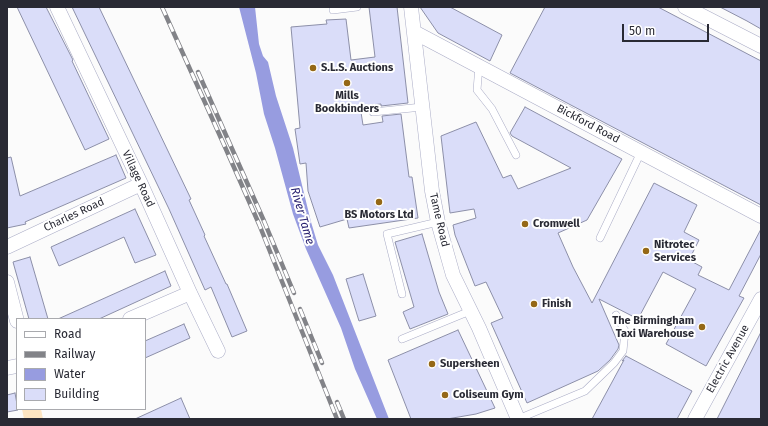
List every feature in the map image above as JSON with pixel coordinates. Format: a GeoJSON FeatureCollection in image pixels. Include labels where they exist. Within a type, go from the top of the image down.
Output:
{"type":"FeatureCollection","features":[{"type":"Feature","properties":{"kind":"street","name":"Village Road"},"geometry":{"type":"LineString","coordinates":[[56,7],[141,184],[218,351]]}},
{"type":"Feature","properties":{"kind":"street","name":"Tame Road"},"geometry":{"type":"LineString","coordinates":[[411,7],[432,191],[438,222],[453,274],[518,419]]}},
{"type":"Feature","properties":{"kind":"street"},"geometry":{"type":"LineString","coordinates":[[685,7],[761,46]]}},
{"type":"Feature","properties":{"kind":"street","name":"Bickford Road"},"geometry":{"type":"LineString","coordinates":[[414,32],[761,216]]}},
{"type":"Feature","properties":{"kind":"street","name":"Charles Road"},"geometry":{"type":"LineString","coordinates":[[7,247],[141,184]]}},
{"type":"Feature","properties":{"kind":"street"},"geometry":{"type":"LineString","coordinates":[[7,282],[16,318]]}},
{"type":"Feature","properties":{"kind":"street"},"geometry":{"type":"LineString","coordinates":[[132,318],[190,293]]}},
{"type":"Feature","properties":{"kind":"street","name":"Electric Avenue"},"geometry":{"type":"LineString","coordinates":[[695,419],[761,299]]}},
{"type":"Feature","properties":{"kind":"lane"},"geometry":{"type":"LineString","coordinates":[[333,10],[357,7]]}},
{"type":"Feature","properties":{"kind":"lane"},"geometry":{"type":"LineString","coordinates":[[479,66],[477,90],[492,109],[516,155]]}},
{"type":"Feature","properties":{"kind":"lane"},"geometry":{"type":"LineString","coordinates":[[373,112],[422,107]]}},
{"type":"Feature","properties":{"kind":"lane"},"geometry":{"type":"LineString","coordinates":[[600,238],[641,152]]}},
{"type":"Feature","properties":{"kind":"lane"},"geometry":{"type":"LineString","coordinates":[[402,294],[387,234],[438,222]]}},
{"type":"Feature","properties":{"kind":"lane"},"geometry":{"type":"LineString","coordinates":[[402,339],[470,311]]}},
{"type":"Feature","properties":{"kind":"lane"},"geometry":{"type":"LineString","coordinates":[[518,419],[585,391],[614,363],[623,352],[625,332],[616,315]]}},
{"type":"Feature","properties":{"kind":"shaded area"},"geometry":{"type":"Polygon","coordinates":[[[22,410],[41,410],[43,419],[24,419],[22,410]]]}},
{"type":"Feature","properties":{"kind":"water","name":"River Tame"},"geometry":{"type":"Polygon","coordinates":[[[239,7],[255,7],[259,44],[263,56],[268,62],[276,96],[293,148],[318,245],[333,275],[389,419],[377,419],[355,369],[341,328],[306,249],[293,214],[264,114],[256,73],[239,7]]]}},
{"type":"Feature","properties":{"kind":"building"},"geometry":{"type":"Polygon","coordinates":[[[17,7],[46,7],[73,60],[72,61],[109,139],[85,150],[17,7]]]}},
{"type":"Feature","properties":{"kind":"building"},"geometry":{"type":"Polygon","coordinates":[[[72,7],[99,7],[191,199],[189,200],[205,235],[204,236],[247,331],[232,337],[211,287],[205,290],[169,209],[72,7]]]}},
{"type":"Feature","properties":{"kind":"building"},"geometry":{"type":"Polygon","coordinates":[[[369,7],[397,7],[408,103],[381,106],[381,104],[360,106],[363,125],[383,122],[382,116],[401,114],[409,177],[412,177],[418,218],[349,228],[347,219],[320,227],[308,191],[306,163],[300,164],[295,129],[300,128],[291,27],[327,24],[326,20],[346,19],[351,60],[375,57],[369,7]]]}},
{"type":"Feature","properties":{"kind":"building"},"geometry":{"type":"Polygon","coordinates":[[[420,7],[450,7],[502,35],[490,61],[438,33],[420,7]]]}},
{"type":"Feature","properties":{"kind":"building"},"geometry":{"type":"Polygon","coordinates":[[[545,7],[658,7],[761,61],[761,205],[510,73],[545,7]]]}},
{"type":"Feature","properties":{"kind":"building"},"geometry":{"type":"Polygon","coordinates":[[[720,7],[761,7],[761,29],[747,21],[720,7]]]}},
{"type":"Feature","properties":{"kind":"building"},"geometry":{"type":"Polygon","coordinates":[[[525,107],[622,159],[587,220],[558,233],[573,267],[592,303],[654,183],[697,205],[684,232],[699,240],[689,260],[702,267],[698,275],[729,290],[761,229],[761,254],[739,296],[744,298],[706,366],[666,344],[696,289],[663,272],[638,319],[599,299],[619,345],[618,349],[610,360],[598,371],[527,403],[491,323],[503,318],[486,282],[475,286],[455,235],[453,225],[476,218],[474,209],[450,213],[441,136],[476,122],[503,178],[511,175],[518,189],[571,168],[512,136],[510,133],[525,107]]]}},
{"type":"Feature","properties":{"kind":"building"},"geometry":{"type":"Polygon","coordinates":[[[116,155],[126,178],[25,222],[26,224],[7,228],[7,158],[11,157],[20,196],[116,155]]]}},
{"type":"Feature","properties":{"kind":"building"},"geometry":{"type":"Polygon","coordinates":[[[135,209],[156,255],[135,263],[124,237],[59,266],[51,247],[135,209]]]}},
{"type":"Feature","properties":{"kind":"building"},"geometry":{"type":"Polygon","coordinates":[[[422,234],[439,292],[448,314],[410,329],[403,312],[414,307],[395,242],[422,234]]]}},
{"type":"Feature","properties":{"kind":"building"},"geometry":{"type":"Polygon","coordinates":[[[30,257],[48,318],[29,318],[13,262],[30,257]]]}},
{"type":"Feature","properties":{"kind":"building"},"geometry":{"type":"Polygon","coordinates":[[[165,271],[171,286],[101,318],[60,318],[165,271]]]}},
{"type":"Feature","properties":{"kind":"building"},"geometry":{"type":"Polygon","coordinates":[[[363,274],[376,316],[359,321],[346,279],[363,274]]]}},
{"type":"Feature","properties":{"kind":"building"},"geometry":{"type":"Polygon","coordinates":[[[184,324],[190,338],[146,358],[146,341],[184,324]]]}},
{"type":"Feature","properties":{"kind":"building"},"geometry":{"type":"Polygon","coordinates":[[[458,330],[495,408],[476,414],[447,419],[411,419],[388,360],[458,330]]]}},
{"type":"Feature","properties":{"kind":"building"},"geometry":{"type":"Polygon","coordinates":[[[761,332],[761,419],[717,419],[761,332]]]}},
{"type":"Feature","properties":{"kind":"building"},"geometry":{"type":"Polygon","coordinates":[[[626,356],[692,391],[677,419],[592,419],[626,356]]]}},
{"type":"Feature","properties":{"kind":"building"},"geometry":{"type":"Polygon","coordinates":[[[15,393],[16,410],[18,410],[7,412],[7,395],[15,393]]]}},
{"type":"Feature","properties":{"kind":"building"},"geometry":{"type":"Polygon","coordinates":[[[181,398],[190,419],[135,419],[181,398]]]}},
{"type":"Feature","properties":{"kind":"railway"},"geometry":{"type":"LineString","coordinates":[[162,7],[259,224],[337,419]]}},
{"type":"Feature","properties":{"kind":"railway"},"geometry":{"type":"LineString","coordinates":[[198,72],[294,293]]}},
{"type":"Feature","properties":{"kind":"railway"},"geometry":{"type":"LineString","coordinates":[[300,309],[322,363]]}},
{"type":"Feature","properties":{"kind":"railway"},"geometry":{"type":"LineString","coordinates":[[337,402],[344,419]]}},
{"type":"Feature","properties":{"kind":"place","name":"S.L.S. Auctions"},"geometry":{"type":"Point","coordinates":[313,68]}},
{"type":"Feature","properties":{"kind":"place","name":"Mills Bookbinders"},"geometry":{"type":"Point","coordinates":[347,83]}},
{"type":"Feature","properties":{"kind":"place","name":"BS Motors Ltd"},"geometry":{"type":"Point","coordinates":[379,202]}},
{"type":"Feature","properties":{"kind":"place","name":"Cromwell"},"geometry":{"type":"Point","coordinates":[525,224]}},
{"type":"Feature","properties":{"kind":"place","name":"Nitrotec Services"},"geometry":{"type":"Point","coordinates":[646,251]}},
{"type":"Feature","properties":{"kind":"place","name":"Finish"},"geometry":{"type":"Point","coordinates":[534,304]}},
{"type":"Feature","properties":{"kind":"place","name":"The Birmingham Taxi Warehouse"},"geometry":{"type":"Point","coordinates":[702,327]}},
{"type":"Feature","properties":{"kind":"place","name":"Supersheen"},"geometry":{"type":"Point","coordinates":[432,364]}},
{"type":"Feature","properties":{"kind":"place","name":"Coliseum Gym"},"geometry":{"type":"Point","coordinates":[445,395]}}]}
